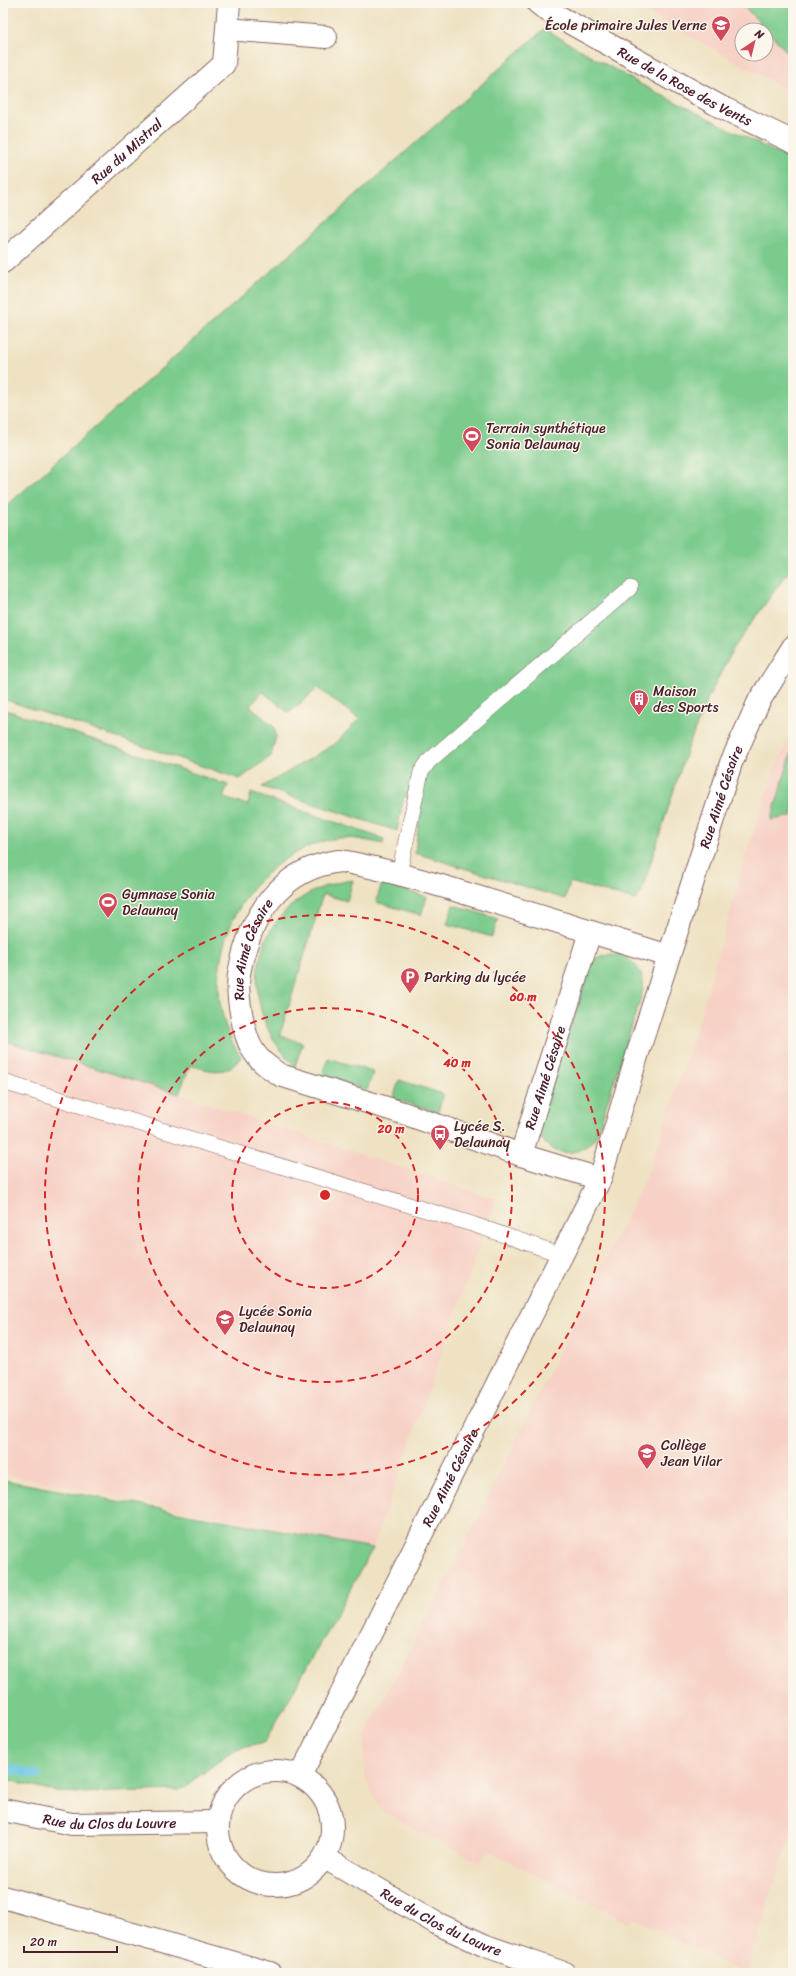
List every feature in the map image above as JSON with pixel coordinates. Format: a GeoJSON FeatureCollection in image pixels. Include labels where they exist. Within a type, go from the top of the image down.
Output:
{"type":"FeatureCollection","features":[{"type":"Feature","properties":{"kind":"street","name":"Rue du Mistral"},"geometry":{"type":"LineString","coordinates":[[3,262],[224,64],[229,3]]}},
{"type":"Feature","properties":{"kind":"street","name":"Rue de la Rose des Vents"},"geometry":{"type":"LineString","coordinates":[[538,3],[547,10],[722,107],[793,142]]}},
{"type":"Feature","properties":{"kind":"street"},"geometry":{"type":"LineString","coordinates":[[227,29],[326,37]]}},
{"type":"Feature","properties":{"kind":"street","name":"Rue Aimé Césaire"},"geometry":{"type":"LineString","coordinates":[[300,1776],[600,1179],[731,763],[759,701],[793,647]]}},
{"type":"Feature","properties":{"kind":"street","name":"Rue Aimé Césaire"},"geometry":{"type":"LineString","coordinates":[[600,1179],[521,1155],[406,1114],[280,1075],[265,1065],[253,1052],[241,1015],[238,983],[242,957],[253,929],[267,903],[285,882],[312,868],[341,861],[399,873],[669,956]]}},
{"type":"Feature","properties":{"kind":"street","name":"Rue Aimé Césaire"},"geometry":{"type":"LineString","coordinates":[[521,1155],[590,932]]}},
{"type":"Feature","properties":{"kind":"street"},"geometry":{"type":"LineString","coordinates":[[282,1771],[300,1776],[315,1787],[327,1802],[333,1820],[332,1840],[325,1858],[313,1872],[296,1882],[277,1886],[258,1883],[240,1874],[227,1859],[219,1842],[218,1822],[223,1805],[233,1790],[247,1778],[264,1772],[282,1771]]}},
{"type":"Feature","properties":{"kind":"street","name":"Rue du Clos du Louvre"},"geometry":{"type":"LineString","coordinates":[[3,1810],[72,1824],[218,1822]]}},
{"type":"Feature","properties":{"kind":"street","name":"Rue du Clos du Louvre"},"geometry":{"type":"LineString","coordinates":[[325,1858],[436,1923],[486,1946],[564,1973]]}},
{"type":"Feature","properties":{"kind":"street"},"geometry":{"type":"LineString","coordinates":[[3,1897],[270,1973]]}},
{"type":"Feature","properties":{"kind":"lane"},"geometry":{"type":"LineString","coordinates":[[399,873],[421,772],[429,761],[630,588]]}},
{"type":"Feature","properties":{"kind":"lane"},"geometry":{"type":"LineString","coordinates":[[3,1082],[472,1224],[562,1255]]}},
{"type":"Feature","properties":{"kind":"shaded area","name":"École primaire Jules Verne"},"geometry":{"type":"Polygon","coordinates":[[[631,3],[793,3],[793,94],[736,62],[774,62],[774,22],[734,22],[734,61],[631,3]]]}},
{"type":"Feature","properties":{"kind":"shaded area","name":"Collège Jean Vilar"},"geometry":{"type":"Polygon","coordinates":[[[793,728],[793,1830],[762,1919],[747,1973],[742,1973],[634,1918],[630,1924],[488,1850],[480,1863],[383,1812],[365,1780],[364,1750],[368,1729],[458,1557],[648,1173],[696,1030],[753,833],[775,769],[793,728]]]}},
{"type":"Feature","properties":{"kind":"shaded area","name":"Lycée Sonia Delaunay"},"geometry":{"type":"Polygon","coordinates":[[[3,1040],[179,1094],[496,1199],[373,1548],[3,1474],[3,1040]]]}},
{"type":"Feature","properties":{"kind":"green space"},"geometry":{"type":"Polygon","coordinates":[[[741,3],[793,3],[793,58],[774,38],[774,22],[759,22],[741,3]]]}},
{"type":"Feature","properties":{"kind":"green space"},"geometry":{"type":"Polygon","coordinates":[[[544,29],[642,85],[793,161],[793,565],[733,649],[708,698],[687,749],[641,893],[635,900],[570,882],[565,899],[415,853],[421,803],[404,796],[397,831],[262,787],[335,744],[359,719],[318,688],[289,713],[263,692],[250,706],[274,727],[276,736],[271,756],[240,779],[3,699],[3,509],[544,29]]]}},
{"type":"Feature","properties":{"kind":"green space","name":"Gymnase Sonia Delaunay"},"geometry":{"type":"Polygon","coordinates":[[[3,709],[228,785],[223,798],[248,805],[251,793],[384,839],[383,844],[349,838],[338,838],[313,845],[290,856],[267,873],[248,895],[233,920],[224,947],[219,975],[220,1003],[227,1031],[241,1057],[230,1068],[218,1071],[190,1065],[179,1094],[3,1040],[3,709]]]}},
{"type":"Feature","properties":{"kind":"green space"},"geometry":{"type":"Polygon","coordinates":[[[793,748],[793,816],[771,820],[793,748]]]}},
{"type":"Feature","properties":{"kind":"green space"},"geometry":{"type":"Polygon","coordinates":[[[353,880],[347,901],[323,894],[280,1035],[303,1043],[295,1066],[274,1040],[261,1011],[257,981],[261,952],[273,926],[293,904],[320,888],[353,880]]]}},
{"type":"Feature","properties":{"kind":"green space"},"geometry":{"type":"Polygon","coordinates":[[[382,883],[427,897],[421,915],[376,902],[382,883]]]}},
{"type":"Feature","properties":{"kind":"green space"},"geometry":{"type":"Polygon","coordinates":[[[453,905],[498,919],[492,937],[447,924],[453,905]]]}},
{"type":"Feature","properties":{"kind":"green space"},"geometry":{"type":"Polygon","coordinates":[[[618,953],[630,960],[638,969],[643,981],[642,994],[597,1134],[593,1140],[581,1149],[574,1152],[559,1152],[546,1144],[537,1130],[592,960],[601,956],[618,953]]]}},
{"type":"Feature","properties":{"kind":"green space"},"geometry":{"type":"Polygon","coordinates":[[[328,1058],[373,1072],[367,1090],[322,1076],[328,1058]]]}},
{"type":"Feature","properties":{"kind":"green space"},"geometry":{"type":"Polygon","coordinates":[[[399,1080],[443,1094],[438,1112],[393,1099],[399,1080]]]}},
{"type":"Feature","properties":{"kind":"green space"},"geometry":{"type":"Polygon","coordinates":[[[3,1480],[373,1548],[265,1742],[241,1747],[226,1756],[180,1790],[81,1793],[57,1792],[3,1778],[3,1480]]]}},
{"type":"Feature","properties":{"kind":"waterway"},"geometry":{"type":"LineString","coordinates":[[3,1767],[38,1775]]}},
{"type":"Feature","properties":{"kind":"place","name":"École primaire Jules Verne"},"geometry":{"type":"Point","coordinates":[721,42]}},
{"type":"Feature","properties":{"kind":"place","name":"Terrain synthétique Sonia Delaunay"},"geometry":{"type":"Point","coordinates":[472,453]}},
{"type":"Feature","properties":{"kind":"place","name":"Maison des Sports"},"geometry":{"type":"Point","coordinates":[639,716]}},
{"type":"Feature","properties":{"kind":"place","name":"Gymnase Sonia Delaunay"},"geometry":{"type":"Point","coordinates":[108,919]}},
{"type":"Feature","properties":{"kind":"place","name":"Parking du lycée"},"geometry":{"type":"Point","coordinates":[410,994]}},
{"type":"Feature","properties":{"kind":"place","name":"Lycée S. Delaunay"},"geometry":{"type":"Point","coordinates":[440,1151]}},
{"type":"Feature","properties":{"kind":"place","name":"Lycée Sonia Delaunay"},"geometry":{"type":"Point","coordinates":[225,1336]}},
{"type":"Feature","properties":{"kind":"place","name":"Collège Jean Vilar"},"geometry":{"type":"Point","coordinates":[647,1470]}}]}
